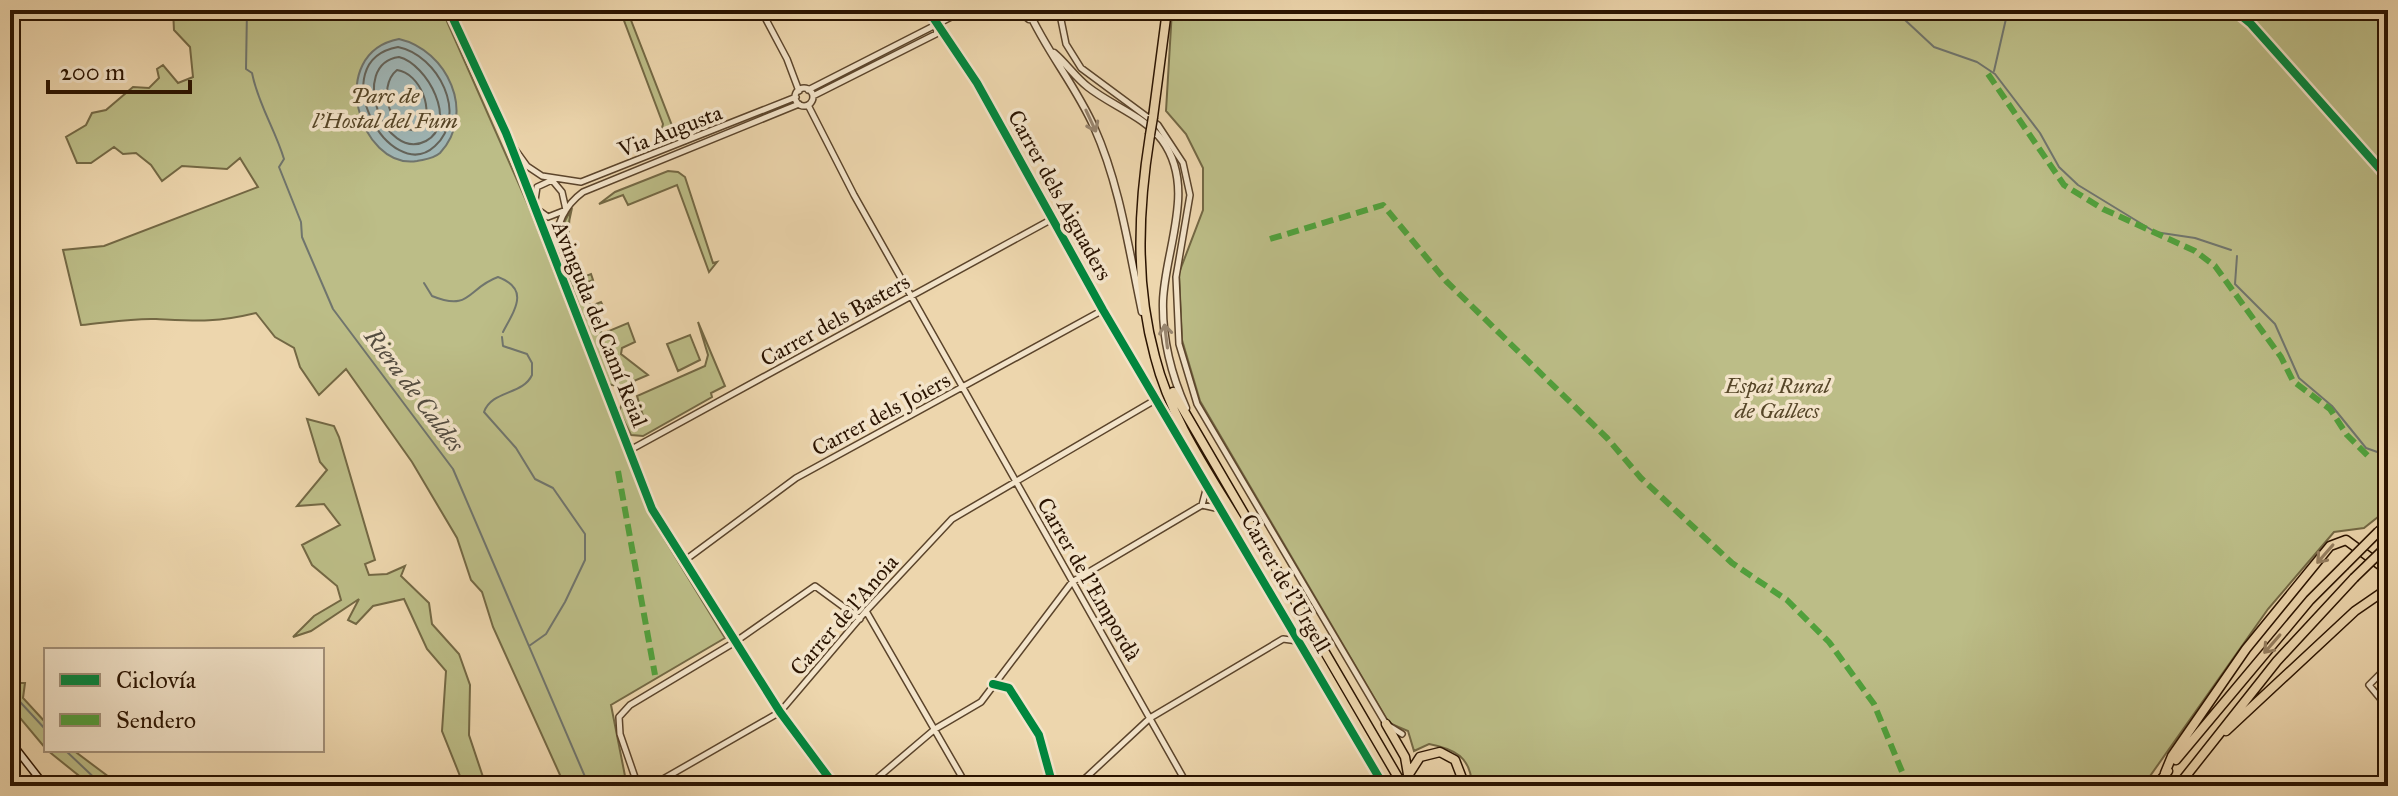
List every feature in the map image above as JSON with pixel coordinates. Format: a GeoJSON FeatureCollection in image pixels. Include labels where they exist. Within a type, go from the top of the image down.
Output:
{"type":"FeatureCollection","features":[{"type":"Feature","properties":{"kind":"highway"},"geometry":{"type":"LineString","coordinates":[[1167,10],[1139,230],[1142,281],[1154,354],[1189,438],[1392,786]]}},
{"type":"Feature","properties":{"kind":"highway"},"geometry":{"type":"LineString","coordinates":[[1153,343],[1176,398],[1403,786]]}},
{"type":"Feature","properties":{"kind":"highway"},"geometry":{"type":"LineString","coordinates":[[2156,786],[2242,679],[2344,566],[2388,523]]}},
{"type":"Feature","properties":{"kind":"highway"},"geometry":{"type":"LineString","coordinates":[[2165,773],[2172,756],[2246,649],[2330,546],[2342,540],[2352,543],[2387,570]]}},
{"type":"Feature","properties":{"kind":"highway"},"geometry":{"type":"LineString","coordinates":[[2178,786],[2277,661],[2388,545]]}},
{"type":"Feature","properties":{"kind":"highway"},"geometry":{"type":"LineString","coordinates":[[2193,766],[2268,688],[2355,611],[2387,589]]}},
{"type":"Feature","properties":{"kind":"highway"},"geometry":{"type":"LineString","coordinates":[[1386,724],[1402,750],[1410,786]]}},
{"type":"Feature","properties":{"kind":"highway"},"geometry":{"type":"LineString","coordinates":[[1409,774],[1420,757],[1440,752],[1455,760],[1465,786]]}},
{"type":"Feature","properties":{"kind":"street","name":"Avinguda del Camí Reial"},"geometry":{"type":"LineString","coordinates":[[449,10],[506,133],[652,509],[780,712],[835,786]]}},
{"type":"Feature","properties":{"kind":"street"},"geometry":{"type":"LineString","coordinates":[[761,10],[787,59],[799,104],[808,105],[813,96],[936,34],[939,26],[965,10]]}},
{"type":"Feature","properties":{"kind":"street","name":"Carrer dels Aiguaders"},"geometry":{"type":"LineString","coordinates":[[928,10],[977,83],[1155,400]]}},
{"type":"Feature","properties":{"kind":"street"},"geometry":{"type":"LineString","coordinates":[[1018,10],[1032,21]]}},
{"type":"Feature","properties":{"kind":"street"},"geometry":{"type":"LineString","coordinates":[[1028,10],[1078,93],[1109,165],[1154,354]]}},
{"type":"Feature","properties":{"kind":"street"},"geometry":{"type":"LineString","coordinates":[[1059,10],[1066,44],[1081,68],[1158,125],[1183,163],[1190,195],[1176,277],[1179,344],[1197,404],[1386,724],[1402,734]]}},
{"type":"Feature","properties":{"kind":"street"},"geometry":{"type":"LineString","coordinates":[[2234,10],[2261,35],[2388,178]]}},
{"type":"Feature","properties":{"kind":"street"},"geometry":{"type":"LineString","coordinates":[[813,96],[808,90],[931,25],[939,26]]}},
{"type":"Feature","properties":{"kind":"street"},"geometry":{"type":"LineString","coordinates":[[1054,53],[1087,87],[1156,132],[1172,156],[1179,195],[1166,274],[1166,342],[1177,385],[1212,460]]}},
{"type":"Feature","properties":{"kind":"street","name":"Via Augusta"},"geometry":{"type":"LineString","coordinates":[[552,180],[593,179],[808,90]]}},
{"type":"Feature","properties":{"kind":"street","name":"Via Augusta"},"geometry":{"type":"LineString","coordinates":[[566,210],[583,192],[799,104]]}},
{"type":"Feature","properties":{"kind":"street","name":"Carrer de l'Empordà"},"geometry":{"type":"LineString","coordinates":[[808,105],[911,297],[965,387],[1014,481],[1188,786]]}},
{"type":"Feature","properties":{"kind":"street"},"geometry":{"type":"LineString","coordinates":[[506,133],[527,166],[552,180],[562,192],[566,210],[556,235],[559,269]]}},
{"type":"Feature","properties":{"kind":"street"},"geometry":{"type":"LineString","coordinates":[[552,180],[537,187],[534,207],[548,217],[566,210]]}},
{"type":"Feature","properties":{"kind":"street","name":"Carrer dels Basters"},"geometry":{"type":"LineString","coordinates":[[630,450],[1054,218]]}},
{"type":"Feature","properties":{"kind":"street","name":"Carrer dels Joiers"},"geometry":{"type":"LineString","coordinates":[[684,561],[796,478],[1103,310]]}},
{"type":"Feature","properties":{"kind":"street"},"geometry":{"type":"LineString","coordinates":[[1014,481],[1155,400]]}},
{"type":"Feature","properties":{"kind":"street","name":"Carrer de l'Urgell"},"geometry":{"type":"LineString","coordinates":[[1155,400],[1384,786]]}},
{"type":"Feature","properties":{"kind":"street","name":"Carrer de l'Anoia"},"geometry":{"type":"LineString","coordinates":[[651,786],[780,712],[866,611],[952,519],[1014,481]]}},
{"type":"Feature","properties":{"kind":"street"},"geometry":{"type":"LineString","coordinates":[[1202,505],[1207,485]]}},
{"type":"Feature","properties":{"kind":"street"},"geometry":{"type":"LineString","coordinates":[[868,786],[935,729],[981,702],[1072,582],[1202,505],[1221,509]]}},
{"type":"Feature","properties":{"kind":"street"},"geometry":{"type":"LineString","coordinates":[[2387,570],[2381,580],[2387,589]]}},
{"type":"Feature","properties":{"kind":"street"},"geometry":{"type":"LineString","coordinates":[[638,786],[620,734],[621,713],[735,642],[815,586],[860,619]]}},
{"type":"Feature","properties":{"kind":"street"},"geometry":{"type":"LineString","coordinates":[[866,611],[967,786]]}},
{"type":"Feature","properties":{"kind":"street"},"geometry":{"type":"LineString","coordinates":[[1077,786],[1150,718],[1283,639],[1299,642]]}},
{"type":"Feature","properties":{"kind":"street"},"geometry":{"type":"LineString","coordinates":[[2388,666],[2369,685],[2388,708]]}},
{"type":"Feature","properties":{"kind":"street"},"geometry":{"type":"LineString","coordinates":[[993,684],[1009,688],[1039,735],[1053,786]]}},
{"type":"Feature","properties":{"kind":"street"},"geometry":{"type":"LineString","coordinates":[[10,741],[45,786]]}},
{"type":"Feature","properties":{"kind":"green space","name":"Parc de l'Hostal del Fum"},"geometry":{"type":"Polygon","coordinates":[[[173,10],[442,10],[529,207],[648,512],[725,638],[611,705],[627,786],[565,786],[493,627],[482,592],[471,580],[457,538],[412,462],[346,369],[319,395],[300,367],[294,348],[275,337],[256,313],[217,320],[137,319],[81,325],[63,250],[104,246],[258,187],[240,158],[227,169],[182,166],[162,181],[151,165],[136,153],[123,154],[114,147],[91,163],[77,163],[66,137],[86,125],[92,113],[106,110],[133,87],[149,88],[159,78],[157,69],[163,65],[178,83],[193,77],[190,47],[174,30],[173,10]]]}},
{"type":"Feature","properties":{"kind":"green space"},"geometry":{"type":"Polygon","coordinates":[[[620,10],[627,10],[678,141],[664,147],[660,136],[663,124],[620,10]]]}},
{"type":"Feature","properties":{"kind":"green space","name":"Espai Rural de Gallecs"},"geometry":{"type":"Polygon","coordinates":[[[1172,10],[2388,10],[2388,509],[2364,528],[2334,532],[2268,609],[2143,786],[1472,786],[1469,768],[1460,756],[1429,744],[1414,751],[1408,731],[1389,723],[1200,401],[1182,340],[1179,273],[1203,210],[1203,168],[1186,134],[1166,111],[1172,10]]]}},
{"type":"Feature","properties":{"kind":"green space"},"geometry":{"type":"Polygon","coordinates":[[[668,171],[685,177],[713,263],[717,262],[709,272],[677,185],[628,205],[623,195],[599,204],[615,192],[668,171]]]}},
{"type":"Feature","properties":{"kind":"green space"},"geometry":{"type":"Polygon","coordinates":[[[572,208],[569,236],[572,252],[581,278],[591,274],[593,280],[583,284],[591,306],[601,302],[604,308],[594,312],[602,334],[628,323],[635,342],[622,348],[621,354],[648,375],[620,387],[608,384],[559,252],[561,228],[572,208]]]}},
{"type":"Feature","properties":{"kind":"green space"},"geometry":{"type":"Polygon","coordinates":[[[698,322],[725,386],[711,393],[712,397],[643,436],[631,435],[619,411],[623,402],[632,399],[636,409],[629,412],[632,420],[643,416],[637,396],[705,366],[708,355],[698,322]]]}},
{"type":"Feature","properties":{"kind":"green space"},"geometry":{"type":"Polygon","coordinates":[[[690,335],[700,360],[678,371],[667,344],[690,335]]]}},
{"type":"Feature","properties":{"kind":"green space"},"geometry":{"type":"Polygon","coordinates":[[[307,419],[334,426],[339,437],[375,560],[365,564],[369,575],[387,574],[405,566],[401,576],[429,603],[432,624],[459,654],[470,685],[469,735],[486,786],[464,786],[442,731],[446,671],[427,649],[404,599],[373,606],[356,624],[348,620],[359,599],[311,631],[293,637],[314,616],[341,600],[337,586],[312,565],[302,545],[340,525],[324,504],[297,506],[327,470],[320,462],[307,419]]]}},
{"type":"Feature","properties":{"kind":"green space"},"geometry":{"type":"Polygon","coordinates":[[[10,676],[15,683],[25,683],[23,698],[44,721],[44,747],[10,706],[10,676]]]}},
{"type":"Feature","properties":{"kind":"green space"},"geometry":{"type":"Polygon","coordinates":[[[49,752],[76,752],[121,786],[66,786],[71,780],[83,779],[49,752]]]}},
{"type":"Feature","properties":{"kind":"water"},"geometry":{"type":"Polygon","coordinates":[[[399,39],[416,45],[443,69],[456,102],[456,120],[451,137],[440,153],[417,161],[397,159],[379,148],[366,130],[358,109],[357,86],[362,65],[376,49],[399,39]]]}},
{"type":"Feature","properties":{"kind":"waterway","name":"Riera de Caldes"},"geometry":{"type":"LineString","coordinates":[[247,10],[246,69],[252,73],[284,159],[279,167],[301,222],[302,237],[333,309],[453,469],[589,786]]}},
{"type":"Feature","properties":{"kind":"waterway"},"geometry":{"type":"LineString","coordinates":[[1879,10],[1905,20],[1934,47],[1977,62],[1995,74],[2040,133],[2059,167],[2078,185],[2155,232],[2195,238],[2231,250]]}},
{"type":"Feature","properties":{"kind":"waterway"},"geometry":{"type":"LineString","coordinates":[[1994,71],[2008,10]]}},
{"type":"Feature","properties":{"kind":"waterway"},"geometry":{"type":"LineString","coordinates":[[2237,256],[2235,284],[2275,324],[2299,378],[2332,406],[2366,448],[2383,454],[2388,451]]}},
{"type":"Feature","properties":{"kind":"waterway"},"geometry":{"type":"LineString","coordinates":[[424,283],[432,296],[454,301],[468,297],[498,277],[508,282],[514,287],[517,300],[503,332]]}},
{"type":"Feature","properties":{"kind":"waterway"},"geometry":{"type":"LineString","coordinates":[[502,337],[503,346],[527,354],[532,363],[532,375],[522,386],[494,400],[484,412],[516,448],[535,479],[553,488],[585,534],[585,560],[565,602],[546,634],[529,646]]}},
{"type":"Feature","properties":{"kind":"waterway"},"geometry":{"type":"LineString","coordinates":[[10,691],[44,728]]}},
{"type":"Feature","properties":{"kind":"waterway"},"geometry":{"type":"LineString","coordinates":[[67,752],[103,786]]}},
{"type":"Feature","properties":{"kind":"marked path"},"geometry":{"type":"LineString","coordinates":[[1988,74],[2064,185],[2103,209],[2195,251],[2215,266],[2281,357],[2293,381],[2330,409],[2347,435],[2369,457]]}},
{"type":"Feature","properties":{"kind":"marked path"},"geometry":{"type":"LineString","coordinates":[[1270,239],[1383,205],[1446,281],[1607,438],[1641,478],[1732,563],[1787,600],[1829,642],[1874,704],[1908,786]]}},
{"type":"Feature","properties":{"kind":"marked path"},"geometry":{"type":"LineString","coordinates":[[618,471],[655,675]]}},
{"type":"Feature","properties":{"kind":"cycle path"},"geometry":{"type":"LineString","coordinates":[[449,10],[506,133],[652,509],[780,712],[835,786]]}},
{"type":"Feature","properties":{"kind":"cycle path"},"geometry":{"type":"LineString","coordinates":[[928,10],[977,83],[1103,310],[1384,786]]}},
{"type":"Feature","properties":{"kind":"cycle path"},"geometry":{"type":"LineString","coordinates":[[2234,10],[2251,24],[2388,178]]}},
{"type":"Feature","properties":{"kind":"cycle path"},"geometry":{"type":"LineString","coordinates":[[993,684],[1009,688],[1039,735],[1053,786]]}}]}
